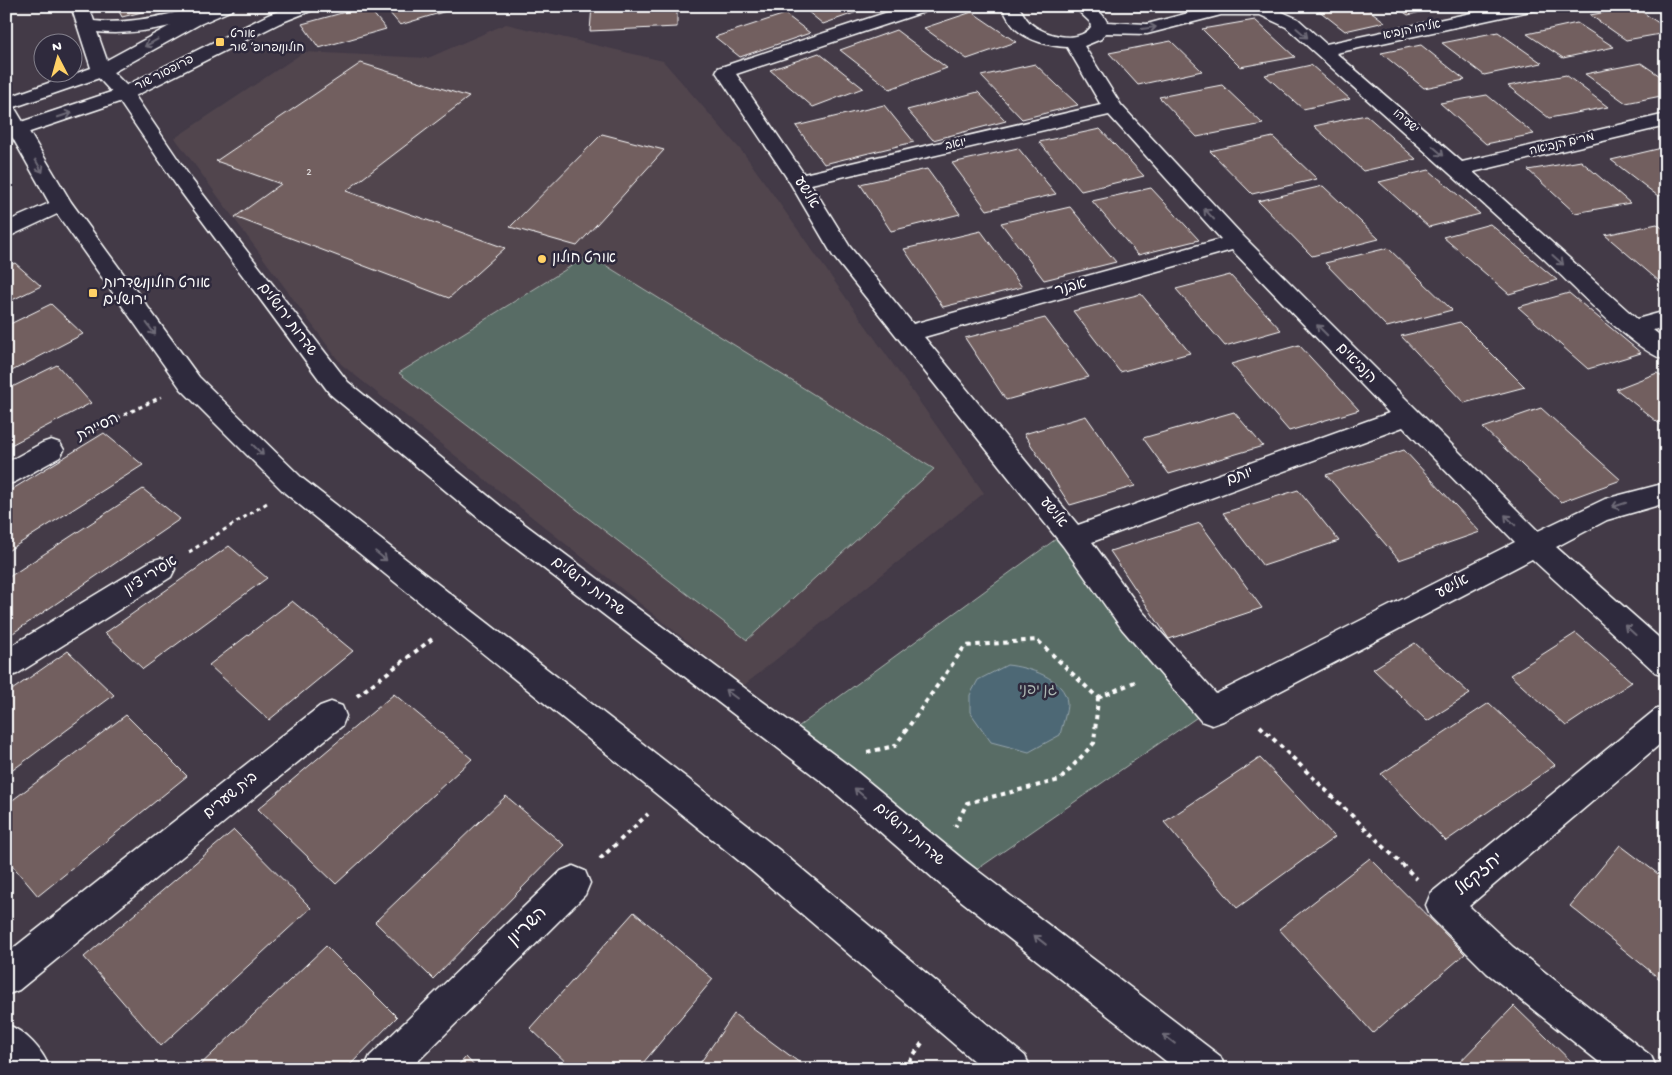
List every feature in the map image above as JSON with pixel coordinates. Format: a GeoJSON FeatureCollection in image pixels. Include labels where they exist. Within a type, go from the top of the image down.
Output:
{"type":"FeatureCollection","features":[{"type":"Feature","properties":{"kind":"street"},"geometry":{"type":"LineString","coordinates":[[83,16],[98,28],[144,25],[226,6]]}},
{"type":"Feature","properties":{"kind":"street"},"geometry":{"type":"LineString","coordinates":[[6,104],[101,71],[194,20],[226,6]]}},
{"type":"Feature","properties":{"kind":"street","name":"פרופסור שור"},"geometry":{"type":"LineString","coordinates":[[10,124],[124,94],[274,18],[307,6]]}},
{"type":"Feature","properties":{"kind":"street","name":"אלישע"},"geometry":{"type":"LineString","coordinates":[[924,6],[725,72],[799,181],[841,251],[1073,538],[1132,620],[1212,711],[1235,701],[1535,545],[1616,506],[1666,493]]}},
{"type":"Feature","properties":{"kind":"street"},"geometry":{"type":"LineString","coordinates":[[1014,8],[1022,25],[1031,32],[1059,41],[1081,41],[1095,36],[1100,27],[1098,20],[1081,6]]}},
{"type":"Feature","properties":{"kind":"street","name":"אליהו הנביא"},"geometry":{"type":"LineString","coordinates":[[1323,50],[1530,6]]}},
{"type":"Feature","properties":{"kind":"street","name":"ישעיהו"},"geometry":{"type":"LineString","coordinates":[[1100,27],[1147,29],[1221,10],[1263,10],[1292,23],[1458,169],[1633,328],[1666,352]]}},
{"type":"Feature","properties":{"kind":"street","name":"שדרות ירושלים"},"geometry":{"type":"LineString","coordinates":[[83,16],[101,71],[124,94],[185,184],[339,388],[493,516],[841,778],[953,873],[1207,1069]]}},
{"type":"Feature","properties":{"kind":"street","name":"הנביאים"},"geometry":{"type":"LineString","coordinates":[[1072,41],[1112,108],[1236,242],[1535,545],[1666,663]]}},
{"type":"Feature","properties":{"kind":"street","name":"יואב"},"geometry":{"type":"LineString","coordinates":[[799,181],[1112,108]]}},
{"type":"Feature","properties":{"kind":"street","name":"מרים הנביאה"},"geometry":{"type":"LineString","coordinates":[[1458,169],[1666,120]]}},
{"type":"Feature","properties":{"kind":"street"},"geometry":{"type":"LineString","coordinates":[[10,124],[61,204],[190,384],[294,486],[766,861],[1012,1069]]}},
{"type":"Feature","properties":{"kind":"street"},"geometry":{"type":"LineString","coordinates":[[6,231],[61,204]]}},
{"type":"Feature","properties":{"kind":"street","name":"אבנר"},"geometry":{"type":"LineString","coordinates":[[907,334],[1236,242]]}},
{"type":"Feature","properties":{"kind":"street"},"geometry":{"type":"LineString","coordinates":[[1633,328],[1666,319]]}},
{"type":"Feature","properties":{"kind":"street","name":"יותם"},"geometry":{"type":"LineString","coordinates":[[1073,538],[1407,416]]}},
{"type":"Feature","properties":{"kind":"street"},"geometry":{"type":"LineString","coordinates":[[6,475],[51,450]]}},
{"type":"Feature","properties":{"kind":"street","name":"אסירי ציון"},"geometry":{"type":"LineString","coordinates":[[6,665],[161,570]]}},
{"type":"Feature","properties":{"kind":"street","name":"בית שערים"},"geometry":{"type":"LineString","coordinates":[[6,977],[331,716]]}},
{"type":"Feature","properties":{"kind":"street","name":"יחזקאל"},"geometry":{"type":"LineString","coordinates":[[1638,1069],[1500,960],[1443,905],[1666,720]]}},
{"type":"Feature","properties":{"kind":"street","name":"השריון"},"geometry":{"type":"LineString","coordinates":[[383,1069],[573,883]]}},
{"type":"Feature","properties":{"kind":"street"},"geometry":{"type":"LineString","coordinates":[[6,1042],[31,1069]]}},
{"type":"Feature","properties":{"kind":"path","name":"הסיירת"},"geometry":{"type":"LineString","coordinates":[[51,450],[190,384]]}},
{"type":"Feature","properties":{"kind":"path","name":"אסירי ציון"},"geometry":{"type":"LineString","coordinates":[[161,570],[294,486]]}},
{"type":"Feature","properties":{"kind":"path"},"geometry":{"type":"LineString","coordinates":[[331,716],[459,618]]}},
{"type":"Feature","properties":{"kind":"path"},"geometry":{"type":"LineString","coordinates":[[841,778],[835,758],[896,746],[965,646],[1037,640],[1098,698]]}},
{"type":"Feature","properties":{"kind":"path"},"geometry":{"type":"LineString","coordinates":[[1098,698],[1172,666]]}},
{"type":"Feature","properties":{"kind":"path"},"geometry":{"type":"LineString","coordinates":[[953,873],[945,851],[967,803],[1060,780],[1094,743],[1098,698]]}},
{"type":"Feature","properties":{"kind":"path"},"geometry":{"type":"LineString","coordinates":[[1235,701],[1443,905]]}},
{"type":"Feature","properties":{"kind":"path"},"geometry":{"type":"LineString","coordinates":[[573,883],[676,789]]}},
{"type":"Feature","properties":{"kind":"shaded area","name":"אורט חולון"},"geometry":{"type":"Polygon","coordinates":[[[506,24],[663,61],[745,155],[984,493],[743,686],[341,364],[175,138],[304,52],[428,58],[506,24]]]}},
{"type":"Feature","properties":{"kind":"green space"},"geometry":{"type":"Polygon","coordinates":[[[589,255],[934,469],[747,640],[399,373],[589,255]]]}},
{"type":"Feature","properties":{"kind":"green space","name":"גן יפני"},"geometry":{"type":"Polygon","coordinates":[[[1056,539],[1206,711],[972,873],[791,732],[1056,539]]]}},
{"type":"Feature","properties":{"kind":"water"},"geometry":{"type":"Polygon","coordinates":[[[1007,665],[1025,668],[1044,675],[1060,687],[1065,694],[1067,707],[1060,735],[1029,752],[991,742],[970,712],[970,695],[978,680],[1007,665]]]}},
{"type":"Feature","properties":{"kind":"building"},"geometry":{"type":"Polygon","coordinates":[[[116,6],[166,6],[122,17],[116,6]]]}},
{"type":"Feature","properties":{"kind":"building"},"geometry":{"type":"Polygon","coordinates":[[[367,6],[386,29],[319,48],[302,24],[367,6]]]}},
{"type":"Feature","properties":{"kind":"building"},"geometry":{"type":"Polygon","coordinates":[[[384,6],[463,6],[400,25],[384,6]]]}},
{"type":"Feature","properties":{"kind":"building"},"geometry":{"type":"Polygon","coordinates":[[[592,6],[677,6],[677,27],[590,31],[592,6]]]}},
{"type":"Feature","properties":{"kind":"building"},"geometry":{"type":"Polygon","coordinates":[[[801,6],[874,6],[823,24],[801,6]]]}},
{"type":"Feature","properties":{"kind":"building"},"geometry":{"type":"Polygon","coordinates":[[[1313,6],[1364,6],[1385,22],[1345,31],[1313,6]]]}},
{"type":"Feature","properties":{"kind":"building"},"geometry":{"type":"Polygon","coordinates":[[[1395,6],[1447,6],[1408,15],[1395,6]]]}},
{"type":"Feature","properties":{"kind":"building"},"geometry":{"type":"Polygon","coordinates":[[[1635,7],[1666,28],[1666,33],[1626,40],[1590,15],[1635,7]]]}},
{"type":"Feature","properties":{"kind":"building"},"geometry":{"type":"Polygon","coordinates":[[[972,12],[1016,42],[967,59],[924,28],[972,12]]]}},
{"type":"Feature","properties":{"kind":"building"},"geometry":{"type":"Polygon","coordinates":[[[785,14],[810,33],[740,57],[715,37],[785,14]]]}},
{"type":"Feature","properties":{"kind":"building"},"geometry":{"type":"Polygon","coordinates":[[[1255,20],[1295,57],[1240,67],[1202,29],[1255,20]]]}},
{"type":"Feature","properties":{"kind":"building"},"geometry":{"type":"Polygon","coordinates":[[[1577,23],[1614,47],[1563,58],[1527,34],[1577,23]]]}},
{"type":"Feature","properties":{"kind":"building"},"geometry":{"type":"Polygon","coordinates":[[[896,30],[947,68],[890,89],[840,50],[896,30]]]}},
{"type":"Feature","properties":{"kind":"building"},"geometry":{"type":"Polygon","coordinates":[[[1498,32],[1542,63],[1484,75],[1442,43],[1498,32]]]}},
{"type":"Feature","properties":{"kind":"building"},"geometry":{"type":"Polygon","coordinates":[[[1171,41],[1202,71],[1138,85],[1109,53],[1171,41]]]}},
{"type":"Feature","properties":{"kind":"building"},"geometry":{"type":"Polygon","coordinates":[[[1421,45],[1465,80],[1424,88],[1381,53],[1421,45]]]}},
{"type":"Feature","properties":{"kind":"building"},"geometry":{"type":"Polygon","coordinates":[[[819,53],[863,88],[813,107],[770,70],[819,53]]]}},
{"type":"Feature","properties":{"kind":"building"},"geometry":{"type":"Polygon","coordinates":[[[361,63],[469,97],[346,191],[505,248],[449,298],[235,217],[281,184],[216,161],[361,63]]]}},
{"type":"Feature","properties":{"kind":"building"},"geometry":{"type":"Polygon","coordinates":[[[1641,63],[1666,80],[1666,95],[1626,103],[1585,74],[1641,63]]]}},
{"type":"Feature","properties":{"kind":"building"},"geometry":{"type":"Polygon","coordinates":[[[1035,64],[1078,105],[1022,119],[981,76],[1035,64]]]}},
{"type":"Feature","properties":{"kind":"building"},"geometry":{"type":"Polygon","coordinates":[[[1311,65],[1350,99],[1303,109],[1265,75],[1311,65]]]}},
{"type":"Feature","properties":{"kind":"building"},"geometry":{"type":"Polygon","coordinates":[[[1566,75],[1608,107],[1549,118],[1508,86],[1566,75]]]}},
{"type":"Feature","properties":{"kind":"building"},"geometry":{"type":"Polygon","coordinates":[[[1222,85],[1263,124],[1197,137],[1159,97],[1222,85]]]}},
{"type":"Feature","properties":{"kind":"building"},"geometry":{"type":"Polygon","coordinates":[[[978,92],[1006,121],[933,140],[907,110],[978,92]]]}},
{"type":"Feature","properties":{"kind":"building"},"geometry":{"type":"Polygon","coordinates":[[[1487,95],[1534,134],[1486,144],[1440,103],[1487,95]]]}},
{"type":"Feature","properties":{"kind":"building"},"geometry":{"type":"Polygon","coordinates":[[[884,105],[914,142],[824,164],[796,126],[884,105]]]}},
{"type":"Feature","properties":{"kind":"building"},"geometry":{"type":"Polygon","coordinates":[[[1366,115],[1416,159],[1363,171],[1314,126],[1366,115]]]}},
{"type":"Feature","properties":{"kind":"building"},"geometry":{"type":"Polygon","coordinates":[[[1100,129],[1144,176],[1081,191],[1039,142],[1100,129]]]}},
{"type":"Feature","properties":{"kind":"building"},"geometry":{"type":"Polygon","coordinates":[[[602,134],[664,150],[577,246],[510,227],[602,134]]]}},
{"type":"Feature","properties":{"kind":"building"},"geometry":{"type":"Polygon","coordinates":[[[1273,137],[1317,179],[1252,194],[1210,151],[1273,137]]]}},
{"type":"Feature","properties":{"kind":"building"},"geometry":{"type":"Polygon","coordinates":[[[1666,147],[1666,194],[1658,196],[1611,160],[1666,147]]]}},
{"type":"Feature","properties":{"kind":"building"},"geometry":{"type":"Polygon","coordinates":[[[1018,148],[1056,194],[987,210],[952,163],[1018,148]]]}},
{"type":"Feature","properties":{"kind":"building"},"geometry":{"type":"Polygon","coordinates":[[[1581,161],[1630,203],[1575,213],[1528,170],[1581,161]]]}},
{"type":"Feature","properties":{"kind":"building"},"geometry":{"type":"Polygon","coordinates":[[[927,169],[960,214],[891,231],[860,184],[927,169]]]}},
{"type":"Feature","properties":{"kind":"building"},"geometry":{"type":"Polygon","coordinates":[[[1429,170],[1480,214],[1429,227],[1379,182],[1429,170]]]}},
{"type":"Feature","properties":{"kind":"building"},"geometry":{"type":"Polygon","coordinates":[[[1323,186],[1379,239],[1312,256],[1258,201],[1323,186]]]}},
{"type":"Feature","properties":{"kind":"building"},"geometry":{"type":"Polygon","coordinates":[[[1151,188],[1199,240],[1138,255],[1092,201],[1151,188]]]}},
{"type":"Feature","properties":{"kind":"building"},"geometry":{"type":"Polygon","coordinates":[[[1070,207],[1116,262],[1044,280],[1001,223],[1070,207]]]}},
{"type":"Feature","properties":{"kind":"building"},"geometry":{"type":"Polygon","coordinates":[[[1490,224],[1557,280],[1509,294],[1443,237],[1490,224]]]}},
{"type":"Feature","properties":{"kind":"building"},"geometry":{"type":"Polygon","coordinates":[[[1657,224],[1666,231],[1666,287],[1605,235],[1657,224]]]}},
{"type":"Feature","properties":{"kind":"building"},"geometry":{"type":"Polygon","coordinates":[[[981,231],[1022,287],[943,307],[904,249],[981,231]]]}},
{"type":"Feature","properties":{"kind":"building"},"geometry":{"type":"Polygon","coordinates":[[[1388,248],[1452,310],[1387,327],[1325,263],[1388,248]]]}},
{"type":"Feature","properties":{"kind":"building"},"geometry":{"type":"Polygon","coordinates":[[[15,263],[41,286],[6,303],[6,267],[15,263]]]}},
{"type":"Feature","properties":{"kind":"building"},"geometry":{"type":"Polygon","coordinates":[[[1230,275],[1281,330],[1225,346],[1176,289],[1230,275]]]}},
{"type":"Feature","properties":{"kind":"building"},"geometry":{"type":"Polygon","coordinates":[[[1569,293],[1641,353],[1588,369],[1518,307],[1569,293]]]}},
{"type":"Feature","properties":{"kind":"building"},"geometry":{"type":"Polygon","coordinates":[[[1141,294],[1190,353],[1120,372],[1073,311],[1141,294]]]}},
{"type":"Feature","properties":{"kind":"building"},"geometry":{"type":"Polygon","coordinates":[[[51,304],[83,334],[6,374],[6,326],[51,304]]]}},
{"type":"Feature","properties":{"kind":"building"},"geometry":{"type":"Polygon","coordinates":[[[1045,318],[1089,377],[1006,400],[965,338],[1045,318]]]}},
{"type":"Feature","properties":{"kind":"building"},"geometry":{"type":"Polygon","coordinates":[[[1460,322],[1525,387],[1464,403],[1401,336],[1460,322]]]}},
{"type":"Feature","properties":{"kind":"building"},"geometry":{"type":"Polygon","coordinates":[[[1299,345],[1359,410],[1289,431],[1231,364],[1299,345]]]}},
{"type":"Feature","properties":{"kind":"building"},"geometry":{"type":"Polygon","coordinates":[[[57,365],[91,403],[7,447],[6,390],[57,365]]]}},
{"type":"Feature","properties":{"kind":"building"},"geometry":{"type":"Polygon","coordinates":[[[1657,373],[1666,379],[1666,429],[1616,389],[1657,373]]]}},
{"type":"Feature","properties":{"kind":"building"},"geometry":{"type":"Polygon","coordinates":[[[1541,408],[1621,480],[1561,502],[1483,428],[1541,408]]]}},
{"type":"Feature","properties":{"kind":"building"},"geometry":{"type":"Polygon","coordinates":[[[1234,412],[1263,446],[1169,474],[1143,438],[1234,412]]]}},
{"type":"Feature","properties":{"kind":"building"},"geometry":{"type":"Polygon","coordinates":[[[1086,416],[1135,486],[1070,505],[1024,434],[1086,416]]]}},
{"type":"Feature","properties":{"kind":"building"},"geometry":{"type":"Polygon","coordinates":[[[104,433],[143,465],[6,552],[6,493],[104,433]]]}},
{"type":"Feature","properties":{"kind":"building"},"geometry":{"type":"Polygon","coordinates":[[[1404,450],[1480,532],[1399,560],[1326,475],[1404,450]]]}},
{"type":"Feature","properties":{"kind":"building"},"geometry":{"type":"Polygon","coordinates":[[[143,489],[180,519],[13,633],[6,626],[6,579],[143,489]]]}},
{"type":"Feature","properties":{"kind":"building"},"geometry":{"type":"Polygon","coordinates":[[[1298,490],[1339,541],[1263,566],[1223,513],[1298,490]]]}},
{"type":"Feature","properties":{"kind":"building"},"geometry":{"type":"Polygon","coordinates":[[[1200,523],[1262,608],[1169,639],[1110,551],[1200,523]]]}},
{"type":"Feature","properties":{"kind":"building"},"geometry":{"type":"Polygon","coordinates":[[[229,546],[267,578],[143,669],[105,633],[229,546]]]}},
{"type":"Feature","properties":{"kind":"building"},"geometry":{"type":"Polygon","coordinates":[[[292,601],[353,651],[269,720],[209,665],[292,601]]]}},
{"type":"Feature","properties":{"kind":"building"},"geometry":{"type":"Polygon","coordinates":[[[1576,633],[1632,682],[1566,726],[1510,675],[1576,633]]]}},
{"type":"Feature","properties":{"kind":"building"},"geometry":{"type":"Polygon","coordinates":[[[1415,643],[1470,694],[1427,721],[1373,669],[1415,643]]]}},
{"type":"Feature","properties":{"kind":"building"},"geometry":{"type":"Polygon","coordinates":[[[68,651],[114,695],[6,775],[6,694],[68,651]]]}},
{"type":"Feature","properties":{"kind":"building"},"geometry":{"type":"Polygon","coordinates":[[[394,694],[472,759],[336,884],[258,809],[394,694]]]}},
{"type":"Feature","properties":{"kind":"building"},"geometry":{"type":"Polygon","coordinates":[[[1489,703],[1555,765],[1446,841],[1381,774],[1489,703]]]}},
{"type":"Feature","properties":{"kind":"building"},"geometry":{"type":"Polygon","coordinates":[[[126,715],[187,776],[38,896],[6,858],[6,805],[126,715]]]}},
{"type":"Feature","properties":{"kind":"building"},"geometry":{"type":"Polygon","coordinates":[[[1260,758],[1335,837],[1237,908],[1164,822],[1260,758]]]}},
{"type":"Feature","properties":{"kind":"building"},"geometry":{"type":"Polygon","coordinates":[[[506,796],[564,845],[433,979],[375,922],[506,796]]]}},
{"type":"Feature","properties":{"kind":"building"},"geometry":{"type":"Polygon","coordinates":[[[234,830],[311,908],[161,1046],[84,957],[234,830]]]}},
{"type":"Feature","properties":{"kind":"building"},"geometry":{"type":"Polygon","coordinates":[[[1620,845],[1666,880],[1666,984],[1570,906],[1620,845]]]}},
{"type":"Feature","properties":{"kind":"building"},"geometry":{"type":"Polygon","coordinates":[[[1370,858],[1465,954],[1373,1033],[1279,929],[1370,858]]]}},
{"type":"Feature","properties":{"kind":"building"},"geometry":{"type":"Polygon","coordinates":[[[634,912],[713,979],[638,1069],[573,1069],[530,1028],[634,912]]]}},
{"type":"Feature","properties":{"kind":"building"},"geometry":{"type":"Polygon","coordinates":[[[326,946],[397,1017],[346,1069],[196,1069],[326,946]]]}},
{"type":"Feature","properties":{"kind":"building"},"geometry":{"type":"Polygon","coordinates":[[[1514,1006],[1579,1069],[1453,1069],[1514,1006]]]}},
{"type":"Feature","properties":{"kind":"building"},"geometry":{"type":"Polygon","coordinates":[[[734,1014],[808,1069],[696,1069],[734,1014]]]}},
{"type":"Feature","properties":{"kind":"building"},"geometry":{"type":"Polygon","coordinates":[[[466,1057],[477,1069],[455,1069],[466,1057]]]}},
{"type":"Feature","properties":{"kind":"place","name":"אורט חולון/פרופ׳ שור"},"geometry":{"type":"Point","coordinates":[220,42]}},
{"type":"Feature","properties":{"kind":"place","name":"אורט חולון"},"geometry":{"type":"Point","coordinates":[542,259]}},
{"type":"Feature","properties":{"kind":"place","name":"אורט חולון/שדרות ירושלים"},"geometry":{"type":"Point","coordinates":[93,293]}}]}
